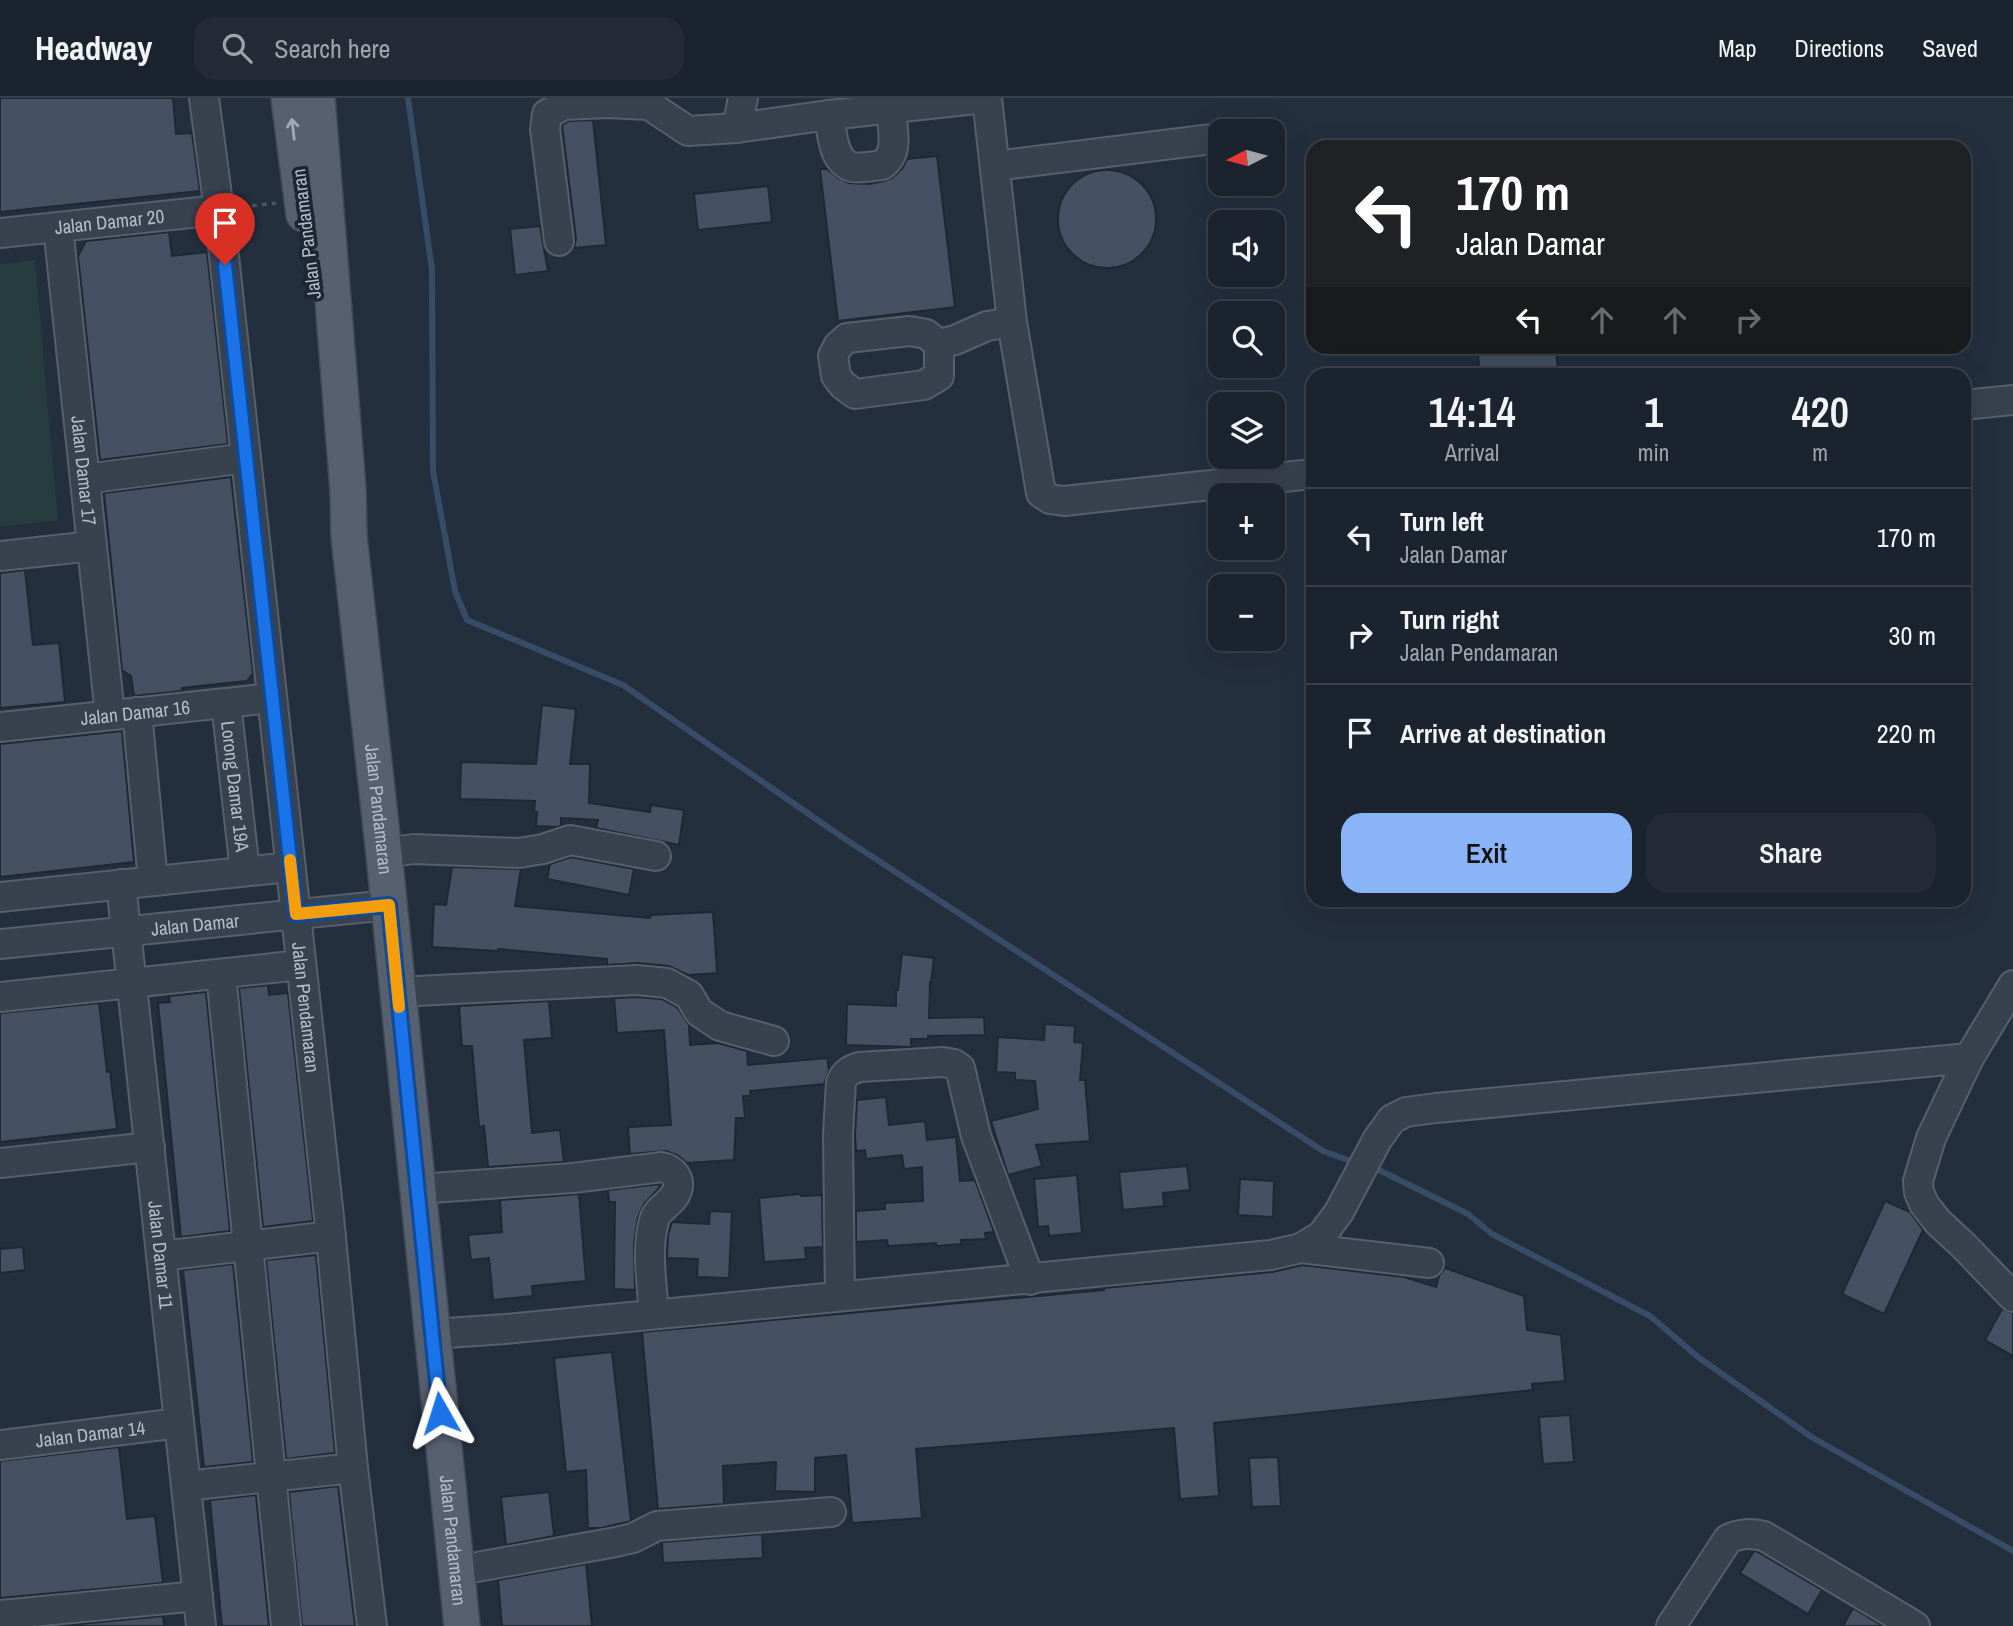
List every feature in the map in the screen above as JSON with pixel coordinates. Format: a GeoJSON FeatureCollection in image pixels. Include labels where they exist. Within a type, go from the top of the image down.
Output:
{"type":"FeatureCollection","features":[{"type":"Feature","properties":{"kind":"main road","name":"Jalan Pandamaran"},"geometry":{"type":"LineString","coordinates":[[289,98],[336,490],[349,536]]}},
{"type":"Feature","properties":{"kind":"main road","name":"Jalan Pandamaran"},"geometry":{"type":"LineString","coordinates":[[317,98],[348,490],[349,536],[462,1626]]}},
{"type":"Feature","properties":{"kind":"street","name":"Jalan Pendamaran"},"geometry":{"type":"LineString","coordinates":[[204,98],[219,210],[372,1626]]}},
{"type":"Feature","properties":{"kind":"street"},"geometry":{"type":"LineString","coordinates":[[737,128],[743,98]]}},
{"type":"Feature","properties":{"kind":"street"},"geometry":{"type":"LineString","coordinates":[[559,241],[545,128],[547,114],[564,105],[649,105],[688,131],[737,128],[986,98],[1012,322],[1041,493],[1049,499],[1064,501],[1306,475]]}},
{"type":"Feature","properties":{"kind":"street"},"geometry":{"type":"LineString","coordinates":[[829,115],[834,145],[844,162],[851,167],[882,166],[892,155],[894,148],[891,109]]}},
{"type":"Feature","properties":{"kind":"street"},"geometry":{"type":"LineString","coordinates":[[995,166],[1208,139]]}},
{"type":"Feature","properties":{"kind":"street","name":"Jalan Damar 20"},"geometry":{"type":"LineString","coordinates":[[0,233],[219,210]]}},
{"type":"Feature","properties":{"kind":"street","name":"Jalan Damar 17"},"geometry":{"type":"LineString","coordinates":[[58,227],[92,546],[153,881]]}},
{"type":"Feature","properties":{"kind":"street"},"geometry":{"type":"LineString","coordinates":[[939,344],[987,326],[1012,322]]}},
{"type":"Feature","properties":{"kind":"street"},"geometry":{"type":"LineString","coordinates":[[1971,404],[2013,400]]}},
{"type":"Feature","properties":{"kind":"street"},"geometry":{"type":"LineString","coordinates":[[85,479],[246,458]]}},
{"type":"Feature","properties":{"kind":"street"},"geometry":{"type":"LineString","coordinates":[[0,556],[92,546]]}},
{"type":"Feature","properties":{"kind":"street","name":"Jalan Damar 16"},"geometry":{"type":"LineString","coordinates":[[0,727],[272,698]]}},
{"type":"Feature","properties":{"kind":"street","name":"Lorong Damar 19A"},"geometry":{"type":"LineString","coordinates":[[226,703],[244,872]]}},
{"type":"Feature","properties":{"kind":"street"},"geometry":{"type":"LineString","coordinates":[[384,854],[414,849],[519,853],[543,849],[570,839],[656,856]]}},
{"type":"Feature","properties":{"kind":"street"},"geometry":{"type":"LineString","coordinates":[[0,897],[290,867]]}},
{"type":"Feature","properties":{"kind":"street","name":"Jalan Damar 11"},"geometry":{"type":"LineString","coordinates":[[121,884],[201,1626]]}},
{"type":"Feature","properties":{"kind":"street","name":"Jalan Damar"},"geometry":{"type":"LineString","coordinates":[[0,944],[389,905]]}},
{"type":"Feature","properties":{"kind":"street"},"geometry":{"type":"LineString","coordinates":[[0,997],[301,965]]}},
{"type":"Feature","properties":{"kind":"street"},"geometry":{"type":"LineString","coordinates":[[221,974],[286,1626]]}},
{"type":"Feature","properties":{"kind":"street"},"geometry":{"type":"LineString","coordinates":[[397,992],[637,980],[667,983],[689,995],[699,1012],[720,1026],[774,1041]]}},
{"type":"Feature","properties":{"kind":"street"},"geometry":{"type":"LineString","coordinates":[[2013,985],[1969,1058],[1931,1138],[1918,1181],[1924,1204],[1938,1222],[2013,1297]]}},
{"type":"Feature","properties":{"kind":"street"},"geometry":{"type":"LineString","coordinates":[[432,1334],[1030,1280],[1271,1255],[1301,1248],[1322,1235],[1339,1212],[1377,1140],[1392,1119],[1406,1112],[1969,1058]]}},
{"type":"Feature","properties":{"kind":"street"},"geometry":{"type":"LineString","coordinates":[[840,1296],[838,1135],[841,1082],[850,1070],[859,1067],[943,1062],[960,1068],[976,1136],[1030,1280]]}},
{"type":"Feature","properties":{"kind":"street"},"geometry":{"type":"LineString","coordinates":[[0,1163],[150,1147]]}},
{"type":"Feature","properties":{"kind":"street"},"geometry":{"type":"LineString","coordinates":[[417,1189],[572,1178],[662,1167],[671,1169],[676,1176],[677,1190],[654,1217],[651,1252],[654,1314]]}},
{"type":"Feature","properties":{"kind":"street"},"geometry":{"type":"LineString","coordinates":[[162,1256],[331,1236]]}},
{"type":"Feature","properties":{"kind":"street"},"geometry":{"type":"LineString","coordinates":[[1301,1248],[1429,1263]]}},
{"type":"Feature","properties":{"kind":"street","name":"Jalan Damar 14"},"geometry":{"type":"LineString","coordinates":[[0,1445],[179,1423]]}},
{"type":"Feature","properties":{"kind":"street"},"geometry":{"type":"LineString","coordinates":[[186,1486],[353,1468]]}},
{"type":"Feature","properties":{"kind":"street"},"geometry":{"type":"LineString","coordinates":[[456,1571],[616,1542],[633,1538],[657,1526],[831,1512]]}},
{"type":"Feature","properties":{"kind":"street"},"geometry":{"type":"LineString","coordinates":[[1671,1626],[1728,1539],[1750,1533],[1764,1535],[1915,1626]]}},
{"type":"Feature","properties":{"kind":"street"},"geometry":{"type":"LineString","coordinates":[[0,1615],[198,1596]]}},
{"type":"Feature","properties":{"kind":"path"},"geometry":{"type":"LineString","coordinates":[[219,210],[302,200]]}},
{"type":"Feature","properties":{"kind":"green space"},"geometry":{"type":"Polygon","coordinates":[[[35,260],[58,520],[0,527],[0,264],[35,260]]]}},
{"type":"Feature","properties":{"kind":"building"},"geometry":{"type":"Polygon","coordinates":[[[0,98],[173,98],[176,134],[192,133],[200,191],[0,212],[0,98]]]}},
{"type":"Feature","properties":{"kind":"building"},"geometry":{"type":"Polygon","coordinates":[[[593,120],[606,245],[574,248],[576,239],[562,125],[569,121],[593,120]]]}},
{"type":"Feature","properties":{"kind":"building"},"geometry":{"type":"Polygon","coordinates":[[[937,156],[955,307],[838,321],[820,169],[827,169],[849,183],[869,184],[892,178],[902,169],[907,159],[937,156]]]}},
{"type":"Feature","properties":{"kind":"building"},"geometry":{"type":"Polygon","coordinates":[[[1107,170],[1126,174],[1142,184],[1152,200],[1156,219],[1152,238],[1142,254],[1126,264],[1107,268],[1088,264],[1072,254],[1062,238],[1058,219],[1062,200],[1072,184],[1088,174],[1107,170]]]}},
{"type":"Feature","properties":{"kind":"building"},"geometry":{"type":"Polygon","coordinates":[[[768,186],[772,222],[698,230],[694,194],[768,186]]]}},
{"type":"Feature","properties":{"kind":"building"},"geometry":{"type":"Polygon","coordinates":[[[540,226],[548,271],[515,275],[510,229],[540,226]]]}},
{"type":"Feature","properties":{"kind":"building"},"geometry":{"type":"Polygon","coordinates":[[[169,232],[172,256],[207,252],[228,444],[100,460],[78,256],[86,241],[169,232]]]}},
{"type":"Feature","properties":{"kind":"building"},"geometry":{"type":"Polygon","coordinates":[[[1478,354],[1556,354],[1558,368],[1479,368],[1478,354]]]}},
{"type":"Feature","properties":{"kind":"building"},"geometry":{"type":"Polygon","coordinates":[[[231,477],[253,673],[247,681],[134,696],[131,676],[122,670],[104,493],[231,477]]]}},
{"type":"Feature","properties":{"kind":"building"},"geometry":{"type":"Polygon","coordinates":[[[25,570],[33,645],[59,643],[65,702],[0,708],[0,573],[25,570]]]}},
{"type":"Feature","properties":{"kind":"building"},"geometry":{"type":"Polygon","coordinates":[[[542,705],[576,709],[570,764],[590,764],[589,803],[650,812],[651,805],[684,810],[679,845],[596,828],[598,820],[561,818],[561,825],[558,827],[536,826],[535,801],[460,799],[461,762],[536,764],[542,705]]]}},
{"type":"Feature","properties":{"kind":"building"},"geometry":{"type":"Polygon","coordinates":[[[122,731],[134,862],[0,877],[0,744],[122,731]]]}},
{"type":"Feature","properties":{"kind":"building"},"geometry":{"type":"Polygon","coordinates":[[[571,857],[634,869],[629,895],[547,879],[550,864],[571,857]]]}},
{"type":"Feature","properties":{"kind":"building"},"geometry":{"type":"Polygon","coordinates":[[[452,867],[521,869],[515,906],[650,918],[651,915],[713,912],[717,973],[688,975],[669,966],[638,963],[607,965],[607,959],[498,949],[432,947],[434,904],[446,905],[452,867]]]}},
{"type":"Feature","properties":{"kind":"building"},"geometry":{"type":"Polygon","coordinates":[[[902,954],[934,958],[929,1018],[984,1017],[985,1035],[928,1036],[928,1039],[911,1039],[911,1047],[846,1045],[847,1004],[896,1006],[902,954]]]}},
{"type":"Feature","properties":{"kind":"building"},"geometry":{"type":"Polygon","coordinates":[[[268,985],[269,995],[288,993],[313,1221],[263,1227],[239,988],[268,985]]]}},
{"type":"Feature","properties":{"kind":"building"},"geometry":{"type":"Polygon","coordinates":[[[206,992],[230,1231],[181,1237],[158,1003],[170,1002],[169,996],[206,992]]]}},
{"type":"Feature","properties":{"kind":"building"},"geometry":{"type":"Polygon","coordinates":[[[614,998],[662,999],[677,1007],[689,1025],[690,1045],[718,1043],[747,1051],[748,1065],[827,1058],[829,1070],[824,1084],[750,1091],[751,1096],[743,1096],[745,1118],[736,1118],[734,1160],[687,1163],[666,1151],[630,1154],[628,1127],[671,1125],[664,1030],[617,1033],[614,998]]]}},
{"type":"Feature","properties":{"kind":"building"},"geometry":{"type":"Polygon","coordinates":[[[549,1001],[552,1038],[524,1040],[532,1133],[560,1130],[564,1162],[488,1167],[484,1126],[479,1127],[472,1046],[462,1046],[459,1006],[549,1001]]]}},
{"type":"Feature","properties":{"kind":"building"},"geometry":{"type":"Polygon","coordinates":[[[99,1003],[117,1129],[0,1142],[0,1013],[99,1003]]]}},
{"type":"Feature","properties":{"kind":"building"},"geometry":{"type":"Polygon","coordinates":[[[1045,1024],[1075,1026],[1074,1042],[1083,1043],[1080,1080],[1085,1080],[1090,1141],[1036,1145],[1042,1166],[1008,1175],[991,1121],[1038,1109],[1035,1081],[1015,1080],[1015,1073],[996,1072],[998,1037],[1044,1040],[1045,1024]]]}},
{"type":"Feature","properties":{"kind":"building"},"geometry":{"type":"Polygon","coordinates":[[[886,1097],[889,1125],[925,1121],[927,1140],[956,1137],[960,1181],[975,1180],[994,1232],[985,1233],[986,1239],[961,1240],[961,1244],[936,1246],[936,1243],[888,1246],[887,1240],[856,1242],[856,1211],[885,1209],[885,1203],[923,1201],[922,1167],[904,1169],[902,1155],[866,1159],[865,1150],[856,1151],[857,1100],[886,1097]]]}},
{"type":"Feature","properties":{"kind":"building"},"geometry":{"type":"Polygon","coordinates":[[[1187,1166],[1190,1190],[1163,1193],[1164,1206],[1123,1210],[1119,1172],[1187,1166]]]}},
{"type":"Feature","properties":{"kind":"building"},"geometry":{"type":"Polygon","coordinates":[[[1077,1175],[1082,1233],[1049,1236],[1048,1226],[1038,1227],[1034,1179],[1077,1175]]]}},
{"type":"Feature","properties":{"kind":"building"},"geometry":{"type":"Polygon","coordinates":[[[1240,1179],[1274,1181],[1273,1217],[1238,1215],[1240,1179]]]}},
{"type":"Feature","properties":{"kind":"building"},"geometry":{"type":"Polygon","coordinates":[[[660,1184],[644,1204],[638,1217],[634,1243],[635,1290],[614,1289],[615,1202],[609,1202],[608,1190],[660,1184]]]}},
{"type":"Feature","properties":{"kind":"building"},"geometry":{"type":"Polygon","coordinates":[[[579,1194],[586,1281],[532,1286],[533,1296],[493,1300],[489,1258],[471,1260],[468,1235],[502,1232],[500,1200],[579,1194]]]}},
{"type":"Feature","properties":{"kind":"building"},"geometry":{"type":"Polygon","coordinates":[[[822,1195],[823,1247],[805,1248],[806,1259],[764,1262],[759,1198],[822,1195]]]}},
{"type":"Feature","properties":{"kind":"building"},"geometry":{"type":"Polygon","coordinates":[[[1885,1201],[1910,1212],[1923,1230],[1884,1314],[1842,1294],[1885,1201]]]}},
{"type":"Feature","properties":{"kind":"building"},"geometry":{"type":"Polygon","coordinates":[[[710,1211],[732,1212],[729,1278],[697,1277],[698,1259],[667,1258],[668,1235],[672,1222],[709,1224],[710,1211]]]}},
{"type":"Feature","properties":{"kind":"building"},"geometry":{"type":"Polygon","coordinates":[[[23,1247],[25,1270],[0,1273],[0,1249],[23,1247]]]}},
{"type":"Feature","properties":{"kind":"building"},"geometry":{"type":"Polygon","coordinates":[[[316,1255],[335,1453],[286,1459],[266,1260],[316,1255]]]}},
{"type":"Feature","properties":{"kind":"building"},"geometry":{"type":"Polygon","coordinates":[[[233,1264],[253,1462],[204,1467],[183,1270],[233,1264]]]}},
{"type":"Feature","properties":{"kind":"building"},"geometry":{"type":"Polygon","coordinates":[[[1302,1265],[1404,1277],[1436,1287],[1445,1268],[1524,1296],[1527,1330],[1561,1335],[1565,1381],[1532,1384],[1533,1390],[1214,1423],[1219,1496],[1180,1499],[1174,1428],[916,1449],[922,1518],[852,1523],[846,1455],[815,1458],[815,1492],[775,1491],[776,1462],[723,1466],[724,1504],[658,1509],[642,1332],[1104,1290],[1273,1272],[1302,1265]]]}},
{"type":"Feature","properties":{"kind":"building"},"geometry":{"type":"Polygon","coordinates":[[[2002,1309],[2013,1313],[2013,1356],[1985,1340],[2002,1309]]]}},
{"type":"Feature","properties":{"kind":"building"},"geometry":{"type":"Polygon","coordinates":[[[612,1352],[631,1521],[588,1528],[586,1470],[566,1472],[554,1358],[612,1352]]]}},
{"type":"Feature","properties":{"kind":"building"},"geometry":{"type":"Polygon","coordinates":[[[1570,1415],[1574,1462],[1543,1464],[1539,1417],[1570,1415]]]}},
{"type":"Feature","properties":{"kind":"building"},"geometry":{"type":"Polygon","coordinates":[[[119,1447],[127,1519],[155,1516],[163,1583],[0,1598],[0,1461],[119,1447]]]}},
{"type":"Feature","properties":{"kind":"building"},"geometry":{"type":"Polygon","coordinates":[[[1278,1457],[1281,1506],[1252,1507],[1249,1458],[1278,1457]]]}},
{"type":"Feature","properties":{"kind":"building"},"geometry":{"type":"Polygon","coordinates":[[[338,1486],[355,1626],[302,1626],[289,1492],[338,1486]]]}},
{"type":"Feature","properties":{"kind":"building"},"geometry":{"type":"Polygon","coordinates":[[[549,1492],[554,1536],[506,1545],[501,1497],[549,1492]]]}},
{"type":"Feature","properties":{"kind":"building"},"geometry":{"type":"Polygon","coordinates":[[[256,1495],[269,1626],[222,1626],[210,1500],[256,1495]]]}},
{"type":"Feature","properties":{"kind":"building"},"geometry":{"type":"Polygon","coordinates":[[[762,1534],[763,1558],[663,1563],[662,1542],[762,1534]]]}},
{"type":"Feature","properties":{"kind":"building"},"geometry":{"type":"Polygon","coordinates":[[[1754,1551],[1822,1590],[1808,1614],[1740,1573],[1754,1551]]]}},
{"type":"Feature","properties":{"kind":"building"},"geometry":{"type":"Polygon","coordinates":[[[586,1564],[592,1626],[502,1626],[498,1580],[586,1564]]]}},
{"type":"Feature","properties":{"kind":"building"},"geometry":{"type":"Polygon","coordinates":[[[1853,1608],[1883,1626],[1843,1626],[1853,1608]]]}},
{"type":"Feature","properties":{"kind":"building"},"geometry":{"type":"Polygon","coordinates":[[[163,1616],[164,1626],[59,1626],[163,1616]]]}},
{"type":"Feature","properties":{"kind":"waterway"},"geometry":{"type":"LineString","coordinates":[[408,98],[432,270],[433,471],[455,591],[467,620],[623,685],[842,837],[1323,1151],[1356,1163]]}},
{"type":"Feature","properties":{"kind":"waterway"},"geometry":{"type":"LineString","coordinates":[[1370,1167],[1468,1214],[1492,1234],[1650,1316],[1698,1357],[1813,1438],[2013,1551]]}},
{"type":"Feature","properties":{"kind":"slow traffic"},"geometry":{"type":"LineString","coordinates":[[290,860],[296,914],[389,905],[399,1007]]}},
{"type":"Feature","properties":{"kind":"route"},"geometry":{"type":"LineString","coordinates":[[225,265],[296,914],[389,905],[440,1413]]}}]}
